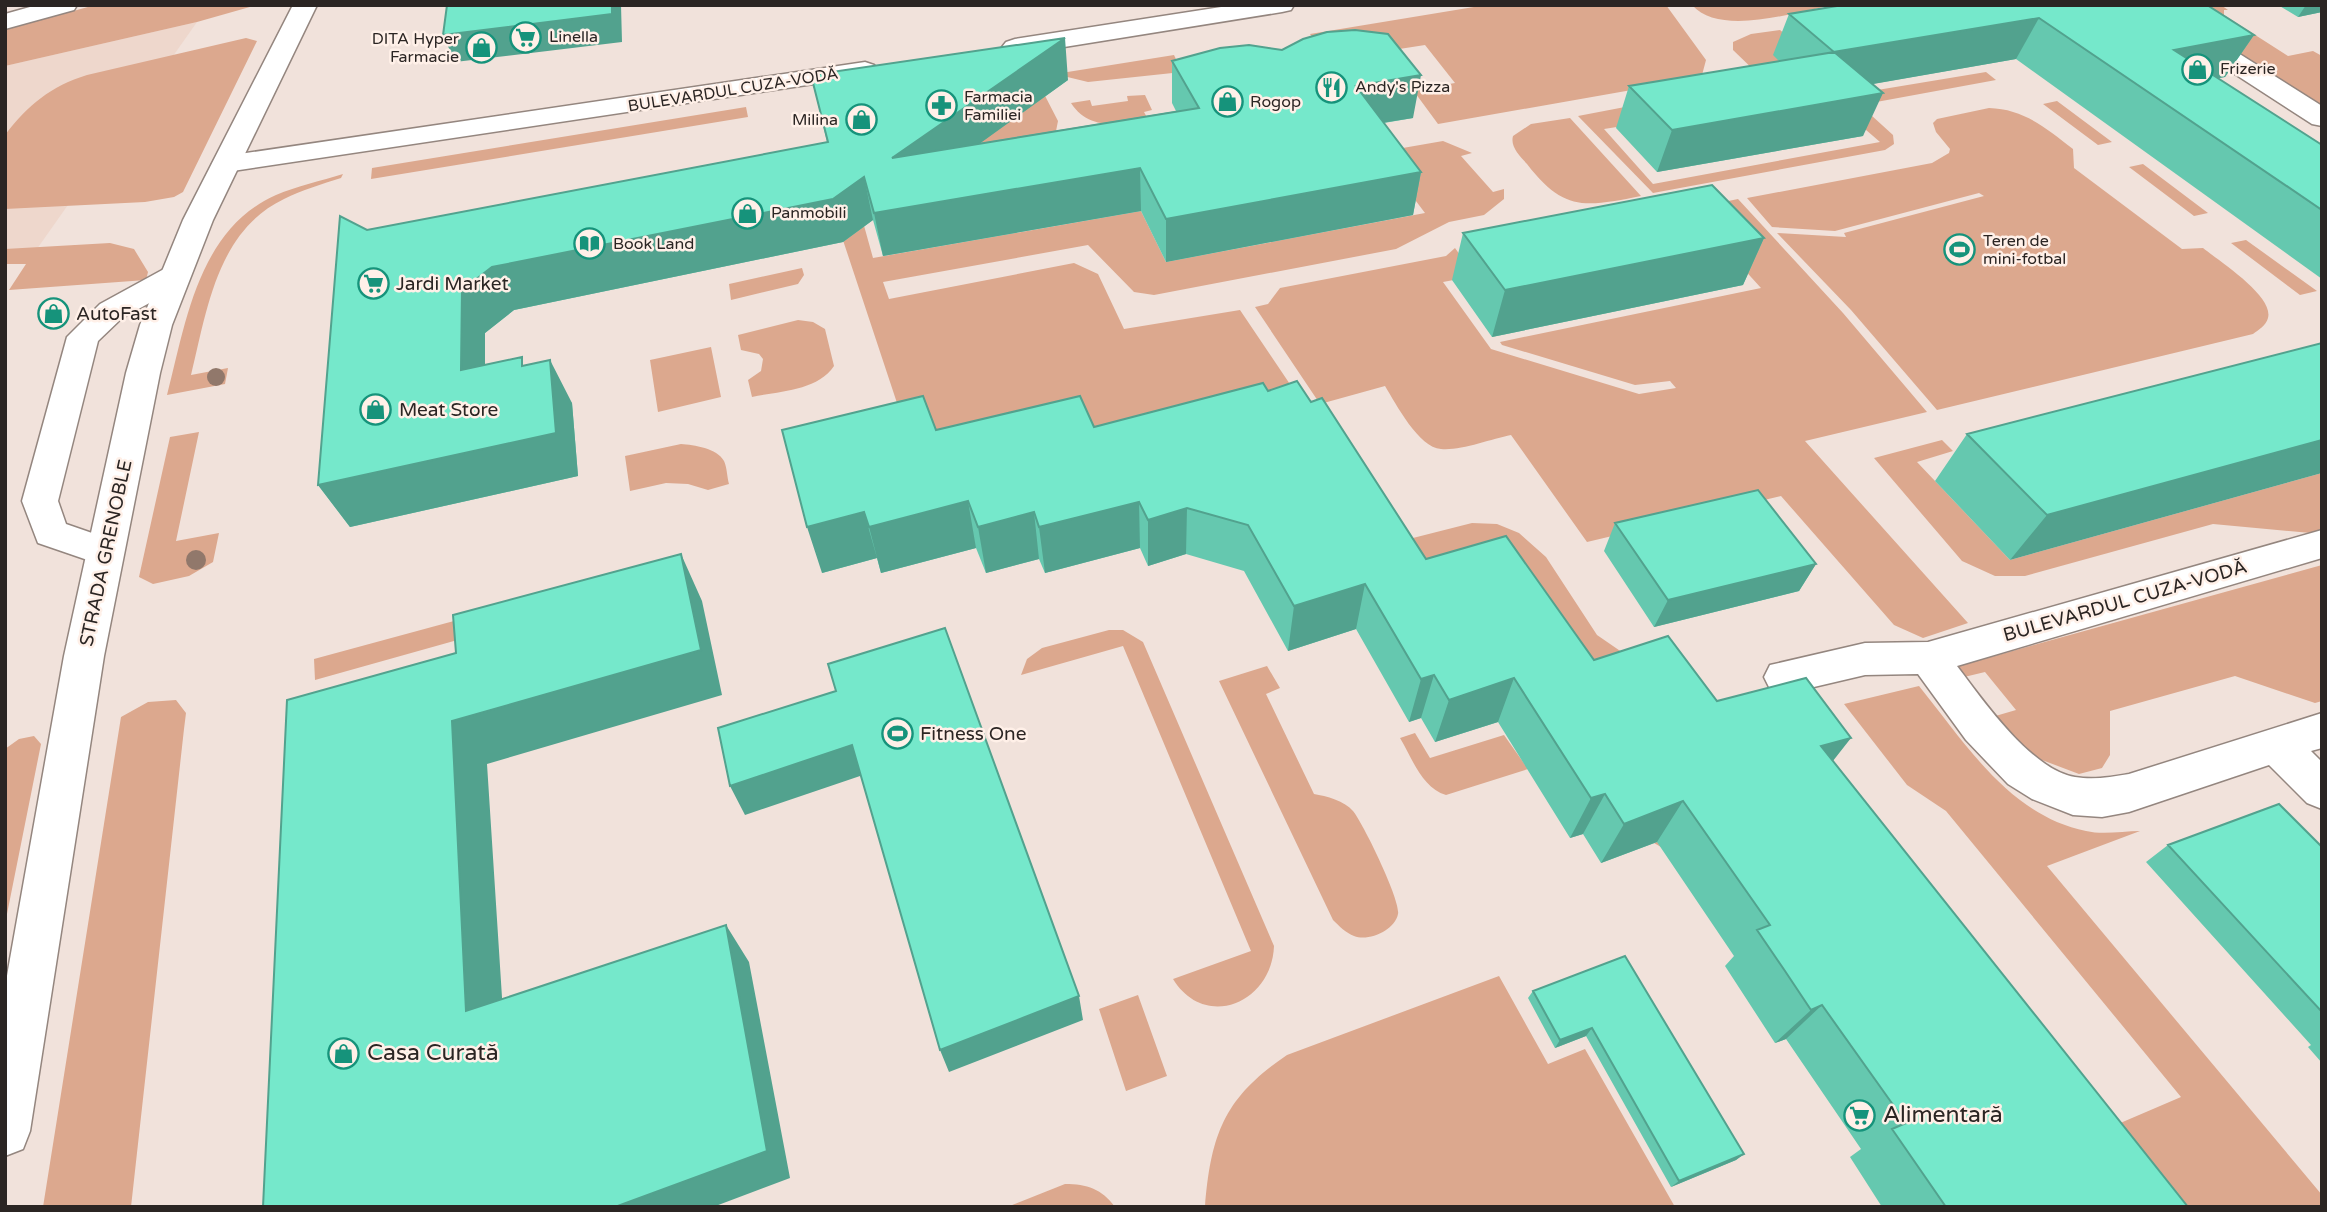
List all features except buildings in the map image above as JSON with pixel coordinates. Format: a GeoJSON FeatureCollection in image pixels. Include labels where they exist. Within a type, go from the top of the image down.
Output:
{"type":"FeatureCollection","features":[{"type":"Feature","properties":{"kind":"main road"},"geometry":{"type":"LineString","coordinates":[[5,22],[65,5]]}},
{"type":"Feature","properties":{"kind":"main road","name":"STRADA GRENOBLE"},"geometry":{"type":"LineString","coordinates":[[5,1131],[84,656],[143,373],[156,325],[174,276],[305,5]]}},
{"type":"Feature","properties":{"kind":"main road"},"geometry":{"type":"LineString","coordinates":[[989,51],[1282,5]]}},
{"type":"Feature","properties":{"kind":"main road"},"geometry":{"type":"LineString","coordinates":[[2145,5],[2322,118]]}},
{"type":"Feature","properties":{"kind":"main road","name":"BULEVARDUL CUZA-VODĂ"},"geometry":{"type":"LineString","coordinates":[[226,164],[895,66]]}},
{"type":"Feature","properties":{"kind":"main road"},"geometry":{"type":"LineString","coordinates":[[105,552],[51,533],[40,501],[83,337],[111,311],[174,276]]}},
{"type":"Feature","properties":{"kind":"main road","name":"BULEVARDUL CUZA-VODĂ"},"geometry":{"type":"LineString","coordinates":[[1784,677],[1865,659],[1928,658],[2322,544]]}},
{"type":"Feature","properties":{"kind":"main road"},"geometry":{"type":"LineString","coordinates":[[1928,658],[2018,770],[2071,794],[2101,798],[2129,793],[2322,730]]}},
{"type":"Feature","properties":{"kind":"main road"},"geometry":{"type":"LineString","coordinates":[[2276,745],[2322,790]]}},
{"type":"Feature","properties":{"kind":"shaded area"},"geometry":{"type":"Polygon","coordinates":[[[95,5],[257,5],[197,22],[5,66],[5,30],[95,5]]]}},
{"type":"Feature","properties":{"kind":"shaded area"},"geometry":{"type":"Polygon","coordinates":[[[1486,5],[1666,5],[1706,60],[1702,75],[1694,79],[1438,124],[1413,90],[1455,83],[1425,45],[1329,60],[1310,34],[1486,5]]]}},
{"type":"Feature","properties":{"kind":"shaded area"},"geometry":{"type":"Polygon","coordinates":[[[1692,5],[1833,5],[1779,17],[1739,21],[1705,14],[1692,5]]]}},
{"type":"Feature","properties":{"kind":"shaded area"},"geometry":{"type":"Polygon","coordinates":[[[2163,5],[2221,5],[2228,10],[2224,10],[2224,15],[2288,56],[2313,51],[2322,56],[2322,106],[2163,5]]]}},
{"type":"Feature","properties":{"kind":"shaded area"},"geometry":{"type":"Polygon","coordinates":[[[197,22],[27,263],[5,264],[5,66],[197,22]]]}},
{"type":"Feature","properties":{"kind":"shaded area"},"geometry":{"type":"Polygon","coordinates":[[[1780,30],[1805,50],[1816,94],[1784,99],[1733,50],[1733,42],[1751,34],[1780,30]]]}},
{"type":"Feature","properties":{"kind":"shaded area"},"geometry":{"type":"Polygon","coordinates":[[[246,38],[257,41],[183,192],[174,197],[145,202],[5,209],[5,135],[41,98],[62,85],[87,75],[246,38]]]}},
{"type":"Feature","properties":{"kind":"shaded area"},"geometry":{"type":"Polygon","coordinates":[[[1174,55],[1182,72],[1088,82],[1055,74],[1174,55]]]}},
{"type":"Feature","properties":{"kind":"shaded area"},"geometry":{"type":"Polygon","coordinates":[[[1986,72],[1996,80],[1860,105],[1893,135],[1894,144],[1885,150],[1653,193],[1578,116],[1625,107],[1642,123],[1604,129],[1653,184],[1880,142],[1829,98],[1986,72]]]}},
{"type":"Feature","properties":{"kind":"shaded area"},"geometry":{"type":"Polygon","coordinates":[[[1041,88],[1058,121],[1056,131],[925,154],[1041,88]]]}},
{"type":"Feature","properties":{"kind":"shaded area"},"geometry":{"type":"Polygon","coordinates":[[[1145,95],[1152,110],[1144,112],[1150,123],[1096,122],[1078,112],[1071,103],[1090,100],[1092,106],[1128,101],[1127,96],[1145,95]]]}},
{"type":"Feature","properties":{"kind":"shaded area"},"geometry":{"type":"Polygon","coordinates":[[[2057,101],[2112,142],[2098,145],[2043,104],[2057,101]]]}},
{"type":"Feature","properties":{"kind":"shaded area"},"geometry":{"type":"Polygon","coordinates":[[[746,107],[748,117],[371,179],[372,168],[746,107]]]}},
{"type":"Feature","properties":{"kind":"shaded area"},"geometry":{"type":"Polygon","coordinates":[[[1989,108],[2013,112],[2044,127],[2073,149],[2074,168],[2182,249],[2203,248],[2232,270],[2263,300],[2268,309],[2266,323],[2253,334],[1937,410],[1851,310],[1777,233],[1846,237],[1844,233],[1984,196],[1979,193],[1835,231],[1772,227],[1747,198],[1932,163],[1949,153],[1950,149],[1936,132],[1933,123],[1937,119],[1989,108]]]}},
{"type":"Feature","properties":{"kind":"shaded area"},"geometry":{"type":"Polygon","coordinates":[[[1570,118],[1641,196],[1605,202],[1577,202],[1553,191],[1540,180],[1516,151],[1513,136],[1531,124],[1570,118]]]}},
{"type":"Feature","properties":{"kind":"shaded area"},"geometry":{"type":"Polygon","coordinates":[[[1443,141],[1472,153],[1461,156],[1493,192],[1504,189],[1504,199],[1484,215],[1449,222],[1396,249],[1154,295],[1134,292],[1088,245],[883,282],[889,299],[1074,263],[1098,274],[1124,329],[1240,310],[1308,411],[1101,466],[796,447],[899,409],[826,189],[848,168],[873,258],[1141,211],[1166,262],[1425,213],[1388,164],[1328,161],[1443,141]]]}},
{"type":"Feature","properties":{"kind":"shaded area"},"geometry":{"type":"Polygon","coordinates":[[[2143,164],[2208,213],[2194,216],[2129,167],[2143,164]]]}},
{"type":"Feature","properties":{"kind":"shaded area"},"geometry":{"type":"Polygon","coordinates":[[[343,174],[341,178],[284,199],[261,213],[243,231],[218,275],[191,375],[228,368],[225,384],[167,395],[199,281],[212,254],[229,231],[250,211],[276,195],[343,174]]]}},
{"type":"Feature","properties":{"kind":"shaded area"},"geometry":{"type":"Polygon","coordinates":[[[1738,199],[1843,313],[1927,412],[1805,441],[1968,623],[1923,638],[1894,625],[1781,496],[1587,542],[1511,435],[1457,448],[1433,447],[1409,424],[1385,386],[1320,404],[1255,307],[1268,304],[1280,288],[1446,256],[1455,248],[1475,276],[1443,282],[1491,349],[1639,394],[1676,388],[1670,381],[1635,385],[1502,345],[1500,342],[1761,288],[1701,222],[1638,220],[1738,199]]]}},
{"type":"Feature","properties":{"kind":"shaded area"},"geometry":{"type":"Polygon","coordinates":[[[2246,240],[2317,291],[2300,295],[2231,243],[2246,240]]]}},
{"type":"Feature","properties":{"kind":"shaded area"},"geometry":{"type":"Polygon","coordinates":[[[110,243],[134,249],[148,272],[146,280],[9,290],[26,264],[5,264],[5,249],[110,243]]]}},
{"type":"Feature","properties":{"kind":"shaded area"},"geometry":{"type":"Polygon","coordinates":[[[802,268],[804,275],[798,284],[731,300],[729,284],[802,268]]]}},
{"type":"Feature","properties":{"kind":"shaded area"},"geometry":{"type":"Polygon","coordinates":[[[798,320],[813,322],[825,329],[834,366],[818,381],[808,385],[752,397],[748,380],[761,371],[763,359],[759,354],[741,350],[738,335],[798,320]]]}},
{"type":"Feature","properties":{"kind":"shaded area"},"geometry":{"type":"Polygon","coordinates":[[[711,347],[721,397],[658,412],[650,360],[711,347]]]}},
{"type":"Feature","properties":{"kind":"shaded area"},"geometry":{"type":"Polygon","coordinates":[[[1326,412],[1409,539],[1472,523],[1497,524],[1519,533],[1546,557],[1597,635],[1738,732],[1779,791],[1791,788],[1798,798],[1661,847],[1654,843],[1739,812],[1645,681],[1513,723],[1511,717],[1570,697],[1492,582],[1364,620],[1362,617],[1411,600],[1316,446],[1306,449],[1291,429],[1264,438],[1259,431],[1326,412]]]}},
{"type":"Feature","properties":{"kind":"shaded area"},"geometry":{"type":"Polygon","coordinates":[[[199,432],[176,541],[219,533],[213,562],[189,576],[153,584],[139,577],[170,437],[199,432]]]}},
{"type":"Feature","properties":{"kind":"shaded area"},"geometry":{"type":"Polygon","coordinates":[[[1942,440],[1953,451],[1917,462],[2010,560],[2322,473],[2322,530],[2311,533],[2213,524],[2025,576],[1995,576],[1962,561],[1874,458],[1942,440]]]}},
{"type":"Feature","properties":{"kind":"shaded area"},"geometry":{"type":"Polygon","coordinates":[[[681,444],[705,448],[721,457],[725,463],[729,484],[708,490],[688,484],[666,483],[630,491],[625,456],[681,444]]]}},
{"type":"Feature","properties":{"kind":"shaded area"},"geometry":{"type":"Polygon","coordinates":[[[2322,565],[2322,701],[2315,703],[2235,676],[2110,711],[2110,755],[2102,768],[2079,774],[2034,757],[1992,717],[2016,710],[1985,672],[1960,678],[1958,666],[2322,565]]]}},
{"type":"Feature","properties":{"kind":"shaded area"},"geometry":{"type":"Polygon","coordinates":[[[590,584],[621,594],[315,680],[314,659],[590,584]]]}},
{"type":"Feature","properties":{"kind":"shaded area"},"geometry":{"type":"Polygon","coordinates":[[[1109,630],[1123,630],[1143,642],[1274,946],[1270,966],[1262,983],[1250,995],[1235,1003],[1218,1006],[1202,1004],[1186,995],[1173,979],[1251,951],[1123,646],[1021,675],[1027,659],[1042,648],[1109,630]]]}},
{"type":"Feature","properties":{"kind":"shaded area"},"geometry":{"type":"Polygon","coordinates":[[[1267,666],[1280,688],[1266,694],[1314,794],[1350,807],[1372,845],[1394,894],[1398,914],[1396,920],[1387,930],[1374,936],[1354,936],[1333,920],[1219,681],[1267,666]]]}},
{"type":"Feature","properties":{"kind":"shaded area"},"geometry":{"type":"Polygon","coordinates":[[[1919,686],[1991,774],[2034,810],[2059,823],[2086,831],[2140,831],[2047,866],[2322,1195],[2322,1207],[2170,1207],[2118,1124],[2181,1097],[1946,811],[1907,785],[1844,704],[1919,686]]]}},
{"type":"Feature","properties":{"kind":"shaded area"},"geometry":{"type":"Polygon","coordinates":[[[176,700],[186,713],[131,1207],[43,1207],[121,717],[148,702],[176,700]]]}},
{"type":"Feature","properties":{"kind":"shaded area"},"geometry":{"type":"Polygon","coordinates":[[[1415,733],[1430,758],[1504,735],[1528,769],[1446,795],[1430,786],[1424,779],[1400,738],[1415,733]]]}},
{"type":"Feature","properties":{"kind":"shaded area"},"geometry":{"type":"Polygon","coordinates":[[[34,736],[41,744],[5,924],[5,749],[19,739],[34,736]]]}},
{"type":"Feature","properties":{"kind":"shaded area"},"geometry":{"type":"Polygon","coordinates":[[[1499,976],[1548,1064],[1585,1049],[1675,1207],[1205,1207],[1212,1158],[1225,1119],[1235,1102],[1266,1071],[1287,1055],[1499,976]]]}},
{"type":"Feature","properties":{"kind":"shaded area"},"geometry":{"type":"Polygon","coordinates":[[[1138,995],[1167,1076],[1126,1091],[1099,1009],[1138,995]]]}},
{"type":"Feature","properties":{"kind":"shaded area"},"geometry":{"type":"Polygon","coordinates":[[[1065,1184],[1093,1189],[1105,1196],[1115,1207],[1007,1207],[1065,1184]]]}},
{"type":"Feature","properties":{"kind":"place","name":"Linella"},"geometry":{"type":"Point","coordinates":[526,37]}},
{"type":"Feature","properties":{"kind":"place","name":"DITA Hyper Farmacie"},"geometry":{"type":"Point","coordinates":[482,48]}},
{"type":"Feature","properties":{"kind":"place","name":"Frizerie"},"geometry":{"type":"Point","coordinates":[2197,69]}},
{"type":"Feature","properties":{"kind":"place","name":"Andy's Pizza"},"geometry":{"type":"Point","coordinates":[1332,87]}},
{"type":"Feature","properties":{"kind":"place","name":"Rogop"},"geometry":{"type":"Point","coordinates":[1227,102]}},
{"type":"Feature","properties":{"kind":"place","name":"Farmacia Familiei"},"geometry":{"type":"Point","coordinates":[941,106]}},
{"type":"Feature","properties":{"kind":"place","name":"Milina"},"geometry":{"type":"Point","coordinates":[861,120]}},
{"type":"Feature","properties":{"kind":"place","name":"Panmobili"},"geometry":{"type":"Point","coordinates":[748,213]}},
{"type":"Feature","properties":{"kind":"place","name":"Book Land"},"geometry":{"type":"Point","coordinates":[590,244]}},
{"type":"Feature","properties":{"kind":"place","name":"Teren de mini-fotbal"},"geometry":{"type":"Point","coordinates":[1960,250]}},
{"type":"Feature","properties":{"kind":"place","name":"Jardi Market"},"geometry":{"type":"Point","coordinates":[373,284]}},
{"type":"Feature","properties":{"kind":"place","name":"AutoFast"},"geometry":{"type":"Point","coordinates":[53,314]}},
{"type":"Feature","properties":{"kind":"place","name":"Meat Store"},"geometry":{"type":"Point","coordinates":[376,410]}},
{"type":"Feature","properties":{"kind":"place","name":"Fitness One"},"geometry":{"type":"Point","coordinates":[897,734]}},
{"type":"Feature","properties":{"kind":"place","name":"Casa Curată"},"geometry":{"type":"Point","coordinates":[344,1053]}},
{"type":"Feature","properties":{"kind":"place","name":"Alimentară"},"geometry":{"type":"Point","coordinates":[1860,1115]}}]}
